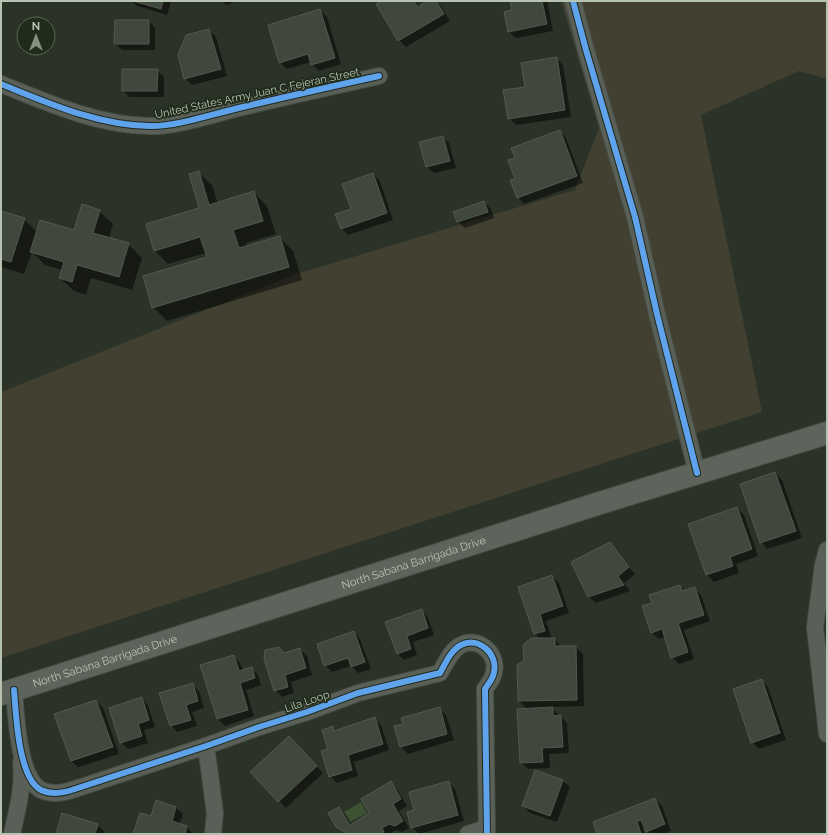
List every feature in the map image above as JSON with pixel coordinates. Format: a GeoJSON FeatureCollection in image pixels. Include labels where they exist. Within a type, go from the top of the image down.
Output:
{"type":"FeatureCollection","features":[{"type":"Feature","properties":{"kind":"main road","name":"North Sabana Barrigada Drive"},"geometry":{"type":"LineString","coordinates":[[7,692],[827,433]]}},
{"type":"Feature","properties":{"kind":"street"},"geometry":{"type":"LineString","coordinates":[[573,1],[635,217],[657,314],[697,473]]}},
{"type":"Feature","properties":{"kind":"street","name":"United States Army Juan C Fejeran Street"},"geometry":{"type":"LineString","coordinates":[[1,84],[67,110],[124,124],[150,126],[175,123],[379,76]]}},
{"type":"Feature","properties":{"kind":"street"},"geometry":{"type":"LineString","coordinates":[[827,550],[823,565],[815,627],[827,734]]}},
{"type":"Feature","properties":{"kind":"street","name":"Lila Loop"},"geometry":{"type":"LineString","coordinates":[[7,692],[25,766],[34,782],[42,790],[55,794],[75,790],[358,694],[440,673],[457,648],[467,643],[475,643],[490,652],[493,657],[495,667],[493,678],[485,688],[486,831]]}},
{"type":"Feature","properties":{"kind":"street"},"geometry":{"type":"LineString","coordinates":[[206,746],[215,813],[213,834]]}},
{"type":"Feature","properties":{"kind":"street"},"geometry":{"type":"LineString","coordinates":[[12,834],[21,782],[22,770],[20,747]]}},
{"type":"Feature","properties":{"kind":"street"},"geometry":{"type":"LineString","coordinates":[[468,834],[486,831]]}},
{"type":"Feature","properties":{"kind":"shaded area"},"geometry":{"type":"Polygon","coordinates":[[[561,1],[827,1],[827,79],[799,71],[701,115],[762,412],[1,658],[1,392],[293,275],[575,190],[599,128],[561,1]]]}},
{"type":"Feature","properties":{"kind":"shaded area"},"geometry":{"type":"Polygon","coordinates":[[[361,802],[367,813],[350,822],[344,812],[361,802]]]}},
{"type":"Feature","properties":{"kind":"building"},"geometry":{"type":"Polygon","coordinates":[[[133,1],[163,1],[161,9],[133,1]]]}},
{"type":"Feature","properties":{"kind":"building"},"geometry":{"type":"Polygon","coordinates":[[[381,1],[414,1],[418,7],[428,1],[436,1],[444,14],[398,41],[376,4],[381,1]]]}},
{"type":"Feature","properties":{"kind":"building"},"geometry":{"type":"Polygon","coordinates":[[[510,1],[542,1],[547,24],[508,32],[504,12],[512,10],[510,1]]]}},
{"type":"Feature","properties":{"kind":"building"},"geometry":{"type":"Polygon","coordinates":[[[320,9],[335,58],[311,65],[308,54],[279,63],[268,25],[320,9]]]}},
{"type":"Feature","properties":{"kind":"building"},"geometry":{"type":"Polygon","coordinates":[[[115,20],[149,20],[149,44],[114,44],[115,20]]]}},
{"type":"Feature","properties":{"kind":"building"},"geometry":{"type":"Polygon","coordinates":[[[209,29],[221,69],[184,79],[178,55],[186,35],[209,29]]]}},
{"type":"Feature","properties":{"kind":"building"},"geometry":{"type":"Polygon","coordinates":[[[557,57],[565,110],[508,119],[503,90],[525,87],[521,63],[557,57]]]}},
{"type":"Feature","properties":{"kind":"building"},"geometry":{"type":"Polygon","coordinates":[[[122,69],[158,69],[157,91],[122,91],[122,69]]]}},
{"type":"Feature","properties":{"kind":"building"},"geometry":{"type":"Polygon","coordinates":[[[560,130],[577,176],[517,198],[510,180],[515,179],[508,160],[515,158],[511,148],[560,130]]]}},
{"type":"Feature","properties":{"kind":"building"},"geometry":{"type":"Polygon","coordinates":[[[443,136],[450,161],[426,167],[419,142],[443,136]]]}},
{"type":"Feature","properties":{"kind":"building"},"geometry":{"type":"Polygon","coordinates":[[[199,171],[209,205],[254,191],[263,221],[233,230],[239,248],[280,236],[289,267],[152,308],[143,276],[207,257],[200,237],[154,251],[146,224],[199,208],[189,174],[199,171]]]}},
{"type":"Feature","properties":{"kind":"building"},"geometry":{"type":"Polygon","coordinates":[[[373,173],[387,213],[341,229],[335,214],[351,209],[342,184],[373,173]]]}},
{"type":"Feature","properties":{"kind":"building"},"geometry":{"type":"Polygon","coordinates":[[[484,201],[488,212],[457,222],[453,212],[484,201]]]}},
{"type":"Feature","properties":{"kind":"building"},"geometry":{"type":"Polygon","coordinates":[[[82,204],[100,210],[93,233],[129,243],[119,277],[77,265],[72,282],[59,278],[64,262],[30,252],[40,220],[74,230],[82,204]]]}},
{"type":"Feature","properties":{"kind":"building"},"geometry":{"type":"Polygon","coordinates":[[[1,211],[25,218],[11,262],[1,259],[1,211]]]}},
{"type":"Feature","properties":{"kind":"building"},"geometry":{"type":"Polygon","coordinates":[[[775,472],[796,531],[760,543],[740,484],[775,472]]]}},
{"type":"Feature","properties":{"kind":"building"},"geometry":{"type":"Polygon","coordinates":[[[737,507],[752,549],[730,557],[733,566],[706,575],[688,524],[737,507]]]}},
{"type":"Feature","properties":{"kind":"building"},"geometry":{"type":"Polygon","coordinates":[[[610,542],[629,567],[618,576],[624,585],[588,597],[571,562],[610,542]]]}},
{"type":"Feature","properties":{"kind":"building"},"geometry":{"type":"Polygon","coordinates":[[[552,575],[563,606],[540,614],[545,631],[534,634],[518,587],[552,575]]]}},
{"type":"Feature","properties":{"kind":"building"},"geometry":{"type":"Polygon","coordinates":[[[680,585],[682,591],[695,587],[704,615],[678,623],[688,652],[671,658],[662,629],[651,633],[642,606],[652,603],[649,595],[680,585]]]}},
{"type":"Feature","properties":{"kind":"building"},"geometry":{"type":"Polygon","coordinates":[[[422,609],[428,628],[407,636],[411,649],[397,654],[385,622],[422,609]]]}},
{"type":"Feature","properties":{"kind":"building"},"geometry":{"type":"Polygon","coordinates":[[[354,631],[365,662],[351,667],[348,658],[324,666],[317,644],[354,631]]]}},
{"type":"Feature","properties":{"kind":"building"},"geometry":{"type":"Polygon","coordinates":[[[531,638],[555,638],[555,646],[576,646],[577,700],[518,701],[517,665],[524,660],[523,645],[531,638]]]}},
{"type":"Feature","properties":{"kind":"building"},"geometry":{"type":"Polygon","coordinates":[[[279,647],[284,653],[300,648],[306,668],[285,675],[288,687],[274,691],[264,659],[265,650],[279,647]]]}},
{"type":"Feature","properties":{"kind":"building"},"geometry":{"type":"Polygon","coordinates":[[[234,655],[239,671],[252,667],[255,678],[240,683],[248,710],[217,719],[200,665],[234,655]]]}},
{"type":"Feature","properties":{"kind":"building"},"geometry":{"type":"Polygon","coordinates":[[[762,679],[780,733],[751,743],[733,689],[762,679]]]}},
{"type":"Feature","properties":{"kind":"building"},"geometry":{"type":"Polygon","coordinates":[[[193,683],[198,701],[186,705],[191,720],[170,726],[159,693],[193,683]]]}},
{"type":"Feature","properties":{"kind":"building"},"geometry":{"type":"Polygon","coordinates":[[[142,697],[149,720],[138,724],[142,736],[120,743],[109,708],[142,697]]]}},
{"type":"Feature","properties":{"kind":"building"},"geometry":{"type":"Polygon","coordinates":[[[96,700],[113,747],[71,761],[54,714],[96,700]]]}},
{"type":"Feature","properties":{"kind":"building"},"geometry":{"type":"Polygon","coordinates":[[[440,707],[447,734],[400,747],[394,726],[403,724],[401,718],[440,707]]]}},
{"type":"Feature","properties":{"kind":"building"},"geometry":{"type":"Polygon","coordinates":[[[553,707],[553,716],[561,715],[563,747],[542,748],[543,762],[520,763],[517,709],[553,707]]]}},
{"type":"Feature","properties":{"kind":"building"},"geometry":{"type":"Polygon","coordinates":[[[375,717],[383,744],[348,755],[352,770],[329,777],[321,751],[328,749],[322,730],[333,726],[334,731],[375,717]]]}},
{"type":"Feature","properties":{"kind":"building"},"geometry":{"type":"Polygon","coordinates":[[[289,736],[317,766],[278,802],[250,772],[289,736]]]}},
{"type":"Feature","properties":{"kind":"building"},"geometry":{"type":"Polygon","coordinates":[[[535,770],[563,780],[550,816],[522,806],[535,770]]]}},
{"type":"Feature","properties":{"kind":"building"},"geometry":{"type":"Polygon","coordinates":[[[391,781],[401,799],[393,804],[403,821],[395,826],[389,824],[382,828],[384,832],[380,834],[347,834],[336,827],[328,813],[339,807],[350,825],[369,813],[361,799],[391,781]]]}},
{"type":"Feature","properties":{"kind":"building"},"geometry":{"type":"Polygon","coordinates":[[[449,781],[458,815],[411,828],[407,812],[414,810],[409,792],[449,781]]]}},
{"type":"Feature","properties":{"kind":"building"},"geometry":{"type":"Polygon","coordinates":[[[655,798],[665,824],[646,832],[641,820],[637,821],[641,834],[597,834],[593,822],[655,798]]]}},
{"type":"Feature","properties":{"kind":"building"},"geometry":{"type":"Polygon","coordinates":[[[156,800],[176,807],[172,821],[187,826],[185,834],[133,834],[140,813],[151,816],[156,800]]]}},
{"type":"Feature","properties":{"kind":"building"},"geometry":{"type":"Polygon","coordinates":[[[62,813],[98,824],[95,834],[56,834],[62,813]]]}},
{"type":"Feature","properties":{"kind":"cycle path"},"geometry":{"type":"LineString","coordinates":[[573,1],[635,217],[657,314],[697,473]]}},
{"type":"Feature","properties":{"kind":"cycle path"},"geometry":{"type":"LineString","coordinates":[[1,84],[73,112],[111,122],[130,125],[160,126],[183,122],[379,76]]}},
{"type":"Feature","properties":{"kind":"cycle path"},"geometry":{"type":"LineString","coordinates":[[14,690],[17,729],[27,773],[33,783],[41,790],[49,793],[58,793],[206,746],[358,693],[440,673],[457,647],[468,643],[474,643],[486,648],[493,659],[494,665],[493,677],[485,689],[487,834]]}}]}
